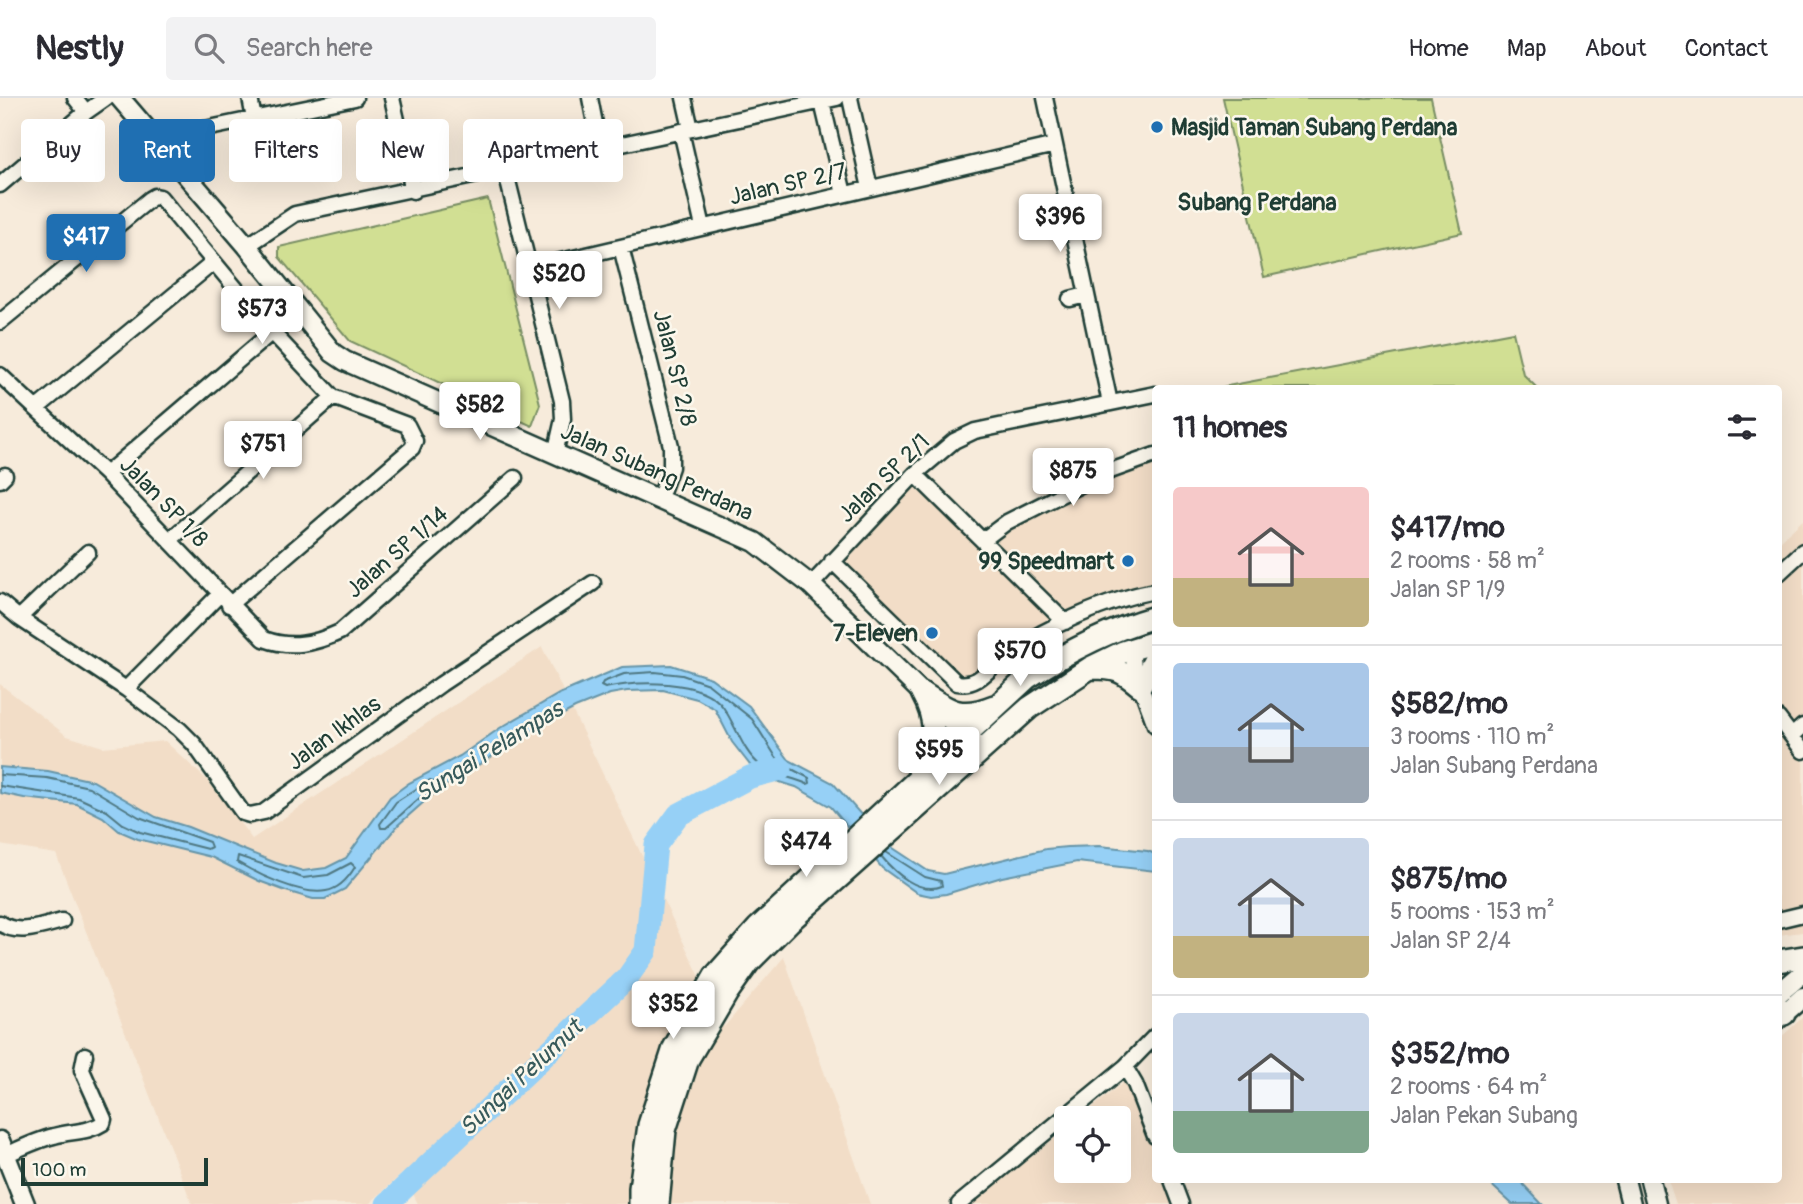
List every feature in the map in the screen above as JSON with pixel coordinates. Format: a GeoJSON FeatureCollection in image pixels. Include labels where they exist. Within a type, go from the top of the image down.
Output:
{"type":"FeatureCollection","features":[{"type":"Feature","properties":{"kind":"main road"},"geometry":{"type":"LineString","coordinates":[[658,1204],[665,1130],[688,1059],[727,993],[749,962],[965,734],[1027,678],[1063,654],[1106,634],[1152,621]]}},
{"type":"Feature","properties":{"kind":"main road"},"geometry":{"type":"LineString","coordinates":[[1132,649],[1152,623]]}},
{"type":"Feature","properties":{"kind":"main road"},"geometry":{"type":"LineString","coordinates":[[894,810],[981,750],[1029,708],[1090,668],[1152,643]]}},
{"type":"Feature","properties":{"kind":"main road"},"geometry":{"type":"LineString","coordinates":[[1090,668],[1114,668],[1146,689],[1152,669]]}},
{"type":"Feature","properties":{"kind":"main road"},"geometry":{"type":"LineString","coordinates":[[922,693],[955,713],[981,711],[995,706]]}},
{"type":"Feature","properties":{"kind":"main road"},"geometry":{"type":"LineString","coordinates":[[894,810],[928,758],[933,742],[934,723],[922,693]]}},
{"type":"Feature","properties":{"kind":"main road"},"geometry":{"type":"LineString","coordinates":[[640,1204],[649,1125],[674,1048],[715,976],[758,928],[844,860]]}},
{"type":"Feature","properties":{"kind":"main road"},"geometry":{"type":"LineString","coordinates":[[1782,960],[1803,957]]}},
{"type":"Feature","properties":{"kind":"street"},"geometry":{"type":"LineString","coordinates":[[75,98],[86,112]]}},
{"type":"Feature","properties":{"kind":"street"},"geometry":{"type":"LineString","coordinates":[[0,185],[106,98]]}},
{"type":"Feature","properties":{"kind":"street","name":"Jalan Subang Perdana"},"geometry":{"type":"LineString","coordinates":[[120,98],[247,246],[333,353],[755,542],[811,585],[981,750]]}},
{"type":"Feature","properties":{"kind":"street"},"geometry":{"type":"LineString","coordinates":[[250,98],[254,119],[355,98]]}},
{"type":"Feature","properties":{"kind":"street"},"geometry":{"type":"LineString","coordinates":[[393,98],[413,191]]}},
{"type":"Feature","properties":{"kind":"street"},"geometry":{"type":"LineString","coordinates":[[590,98],[594,119]]}},
{"type":"Feature","properties":{"kind":"street"},"geometry":{"type":"LineString","coordinates":[[684,98],[686,130],[703,228]]}},
{"type":"Feature","properties":{"kind":"street"},"geometry":{"type":"LineString","coordinates":[[623,144],[777,105],[822,102],[838,98]]}},
{"type":"Feature","properties":{"kind":"street"},"geometry":{"type":"LineString","coordinates":[[850,98],[870,188]]}},
{"type":"Feature","properties":{"kind":"street"},"geometry":{"type":"LineString","coordinates":[[1045,98],[1110,403]]}},
{"type":"Feature","properties":{"kind":"street"},"geometry":{"type":"LineString","coordinates":[[822,102],[844,194]]}},
{"type":"Feature","properties":{"kind":"street","name":"Jalan SP 2/7"},"geometry":{"type":"LineString","coordinates":[[531,268],[1055,145]]}},
{"type":"Feature","properties":{"kind":"street"},"geometry":{"type":"LineString","coordinates":[[247,246],[295,214],[463,179]]}},
{"type":"Feature","properties":{"kind":"street"},"geometry":{"type":"LineString","coordinates":[[508,182],[562,401],[563,419],[555,454]]}},
{"type":"Feature","properties":{"kind":"street"},"geometry":{"type":"LineString","coordinates":[[0,322],[150,199],[160,197],[272,332],[333,397],[401,421],[412,433],[414,445],[225,600],[126,689]]}},
{"type":"Feature","properties":{"kind":"street","name":"Jalan SP 2/8"},"geometry":{"type":"LineString","coordinates":[[621,247],[671,446],[671,467],[659,500]]}},
{"type":"Feature","properties":{"kind":"street"},"geometry":{"type":"LineString","coordinates":[[37,408],[214,262]]}},
{"type":"Feature","properties":{"kind":"street"},"geometry":{"type":"LineString","coordinates":[[1070,299],[1086,295]]}},
{"type":"Feature","properties":{"kind":"street"},"geometry":{"type":"LineString","coordinates":[[106,474],[272,332]]}},
{"type":"Feature","properties":{"kind":"street","name":"Jalan SP 1/8"},"geometry":{"type":"LineString","coordinates":[[0,375],[106,474],[264,639],[279,644],[300,645]]}},
{"type":"Feature","properties":{"kind":"street","name":"Jalan SP 2/1"},"geometry":{"type":"LineString","coordinates":[[811,585],[915,474],[954,441],[975,431],[1152,395]]}},
{"type":"Feature","properties":{"kind":"street"},"geometry":{"type":"LineString","coordinates":[[170,540],[333,397]]}},
{"type":"Feature","properties":{"kind":"street"},"geometry":{"type":"LineString","coordinates":[[983,540],[1007,522],[1102,474],[1152,456]]}},
{"type":"Feature","properties":{"kind":"street"},"geometry":{"type":"LineString","coordinates":[[915,474],[1065,622]]}},
{"type":"Feature","properties":{"kind":"street","name":"Jalan SP 1/14"},"geometry":{"type":"LineString","coordinates":[[300,645],[340,632],[515,478]]}},
{"type":"Feature","properties":{"kind":"street"},"geometry":{"type":"LineString","coordinates":[[1782,570],[1803,551]]}},
{"type":"Feature","properties":{"kind":"street"},"geometry":{"type":"LineString","coordinates":[[19,618],[88,552]]}},
{"type":"Feature","properties":{"kind":"street"},"geometry":{"type":"LineString","coordinates":[[832,561],[957,683],[963,684],[976,681],[1005,655],[1065,622],[1118,600],[1152,592]]}},
{"type":"Feature","properties":{"kind":"street","name":"Jalan Ikhlas"},"geometry":{"type":"LineString","coordinates":[[0,602],[179,729],[194,744],[243,813],[250,815],[264,812],[441,684],[593,583]]}},
{"type":"Feature","properties":{"kind":"street"},"geometry":{"type":"LineString","coordinates":[[1132,649],[1134,668],[1146,689],[1152,713]]}},
{"type":"Feature","properties":{"kind":"street"},"geometry":{"type":"LineString","coordinates":[[1782,721],[1797,731],[1803,751]]}},
{"type":"Feature","properties":{"kind":"street"},"geometry":{"type":"LineString","coordinates":[[1782,920],[1803,914]]}},
{"type":"Feature","properties":{"kind":"street"},"geometry":{"type":"LineString","coordinates":[[0,923],[5,927],[22,930],[62,921]]}},
{"type":"Feature","properties":{"kind":"street"},"geometry":{"type":"LineString","coordinates":[[1782,1004],[1803,973]]}},
{"type":"Feature","properties":{"kind":"street"},"geometry":{"type":"LineString","coordinates":[[1782,1008],[1803,997]]}},
{"type":"Feature","properties":{"kind":"street"},"geometry":{"type":"LineString","coordinates":[[959,1204],[1125,1067],[1152,1039]]}},
{"type":"Feature","properties":{"kind":"street"},"geometry":{"type":"LineString","coordinates":[[24,1204],[4,1160],[30,1143],[103,1123],[104,1119],[82,1070],[85,1055]]}},
{"type":"Feature","properties":{"kind":"street"},"geometry":{"type":"LineString","coordinates":[[1125,1067],[1135,1084],[1152,1128]]}},
{"type":"Feature","properties":{"kind":"street"},"geometry":{"type":"LineString","coordinates":[[1173,1183],[1181,1204]]}},
{"type":"Feature","properties":{"kind":"street"},"geometry":{"type":"LineString","coordinates":[[1626,1183],[1630,1204]]}},
{"type":"Feature","properties":{"kind":"street"},"geometry":{"type":"LineString","coordinates":[[1651,1183],[1656,1204]]}},
{"type":"Feature","properties":{"kind":"shaded area"},"geometry":{"type":"Polygon","coordinates":[[[1152,460],[1152,587],[1118,594],[978,674],[958,679],[840,561],[915,481],[982,548],[1010,526],[1102,479],[1152,460]]]}},
{"type":"Feature","properties":{"kind":"shaded area"},"geometry":{"type":"Polygon","coordinates":[[[1803,520],[1803,932],[1782,935],[1782,539],[1803,520]]]}},
{"type":"Feature","properties":{"kind":"shaded area"},"geometry":{"type":"Polygon","coordinates":[[[542,647],[724,1027],[784,957],[870,1204],[418,1204],[403,1173],[369,1204],[192,1204],[56,854],[0,845],[0,684],[67,736],[103,747],[165,741],[208,781],[252,839],[542,647]]]}},
{"type":"Feature","properties":{"kind":"shaded area"},"geometry":{"type":"Polygon","coordinates":[[[1803,1017],[1803,1204],[1676,1204],[1669,1183],[1782,1183],[1782,1036],[1803,1017]]]}},
{"type":"Feature","properties":{"kind":"shaded area"},"geometry":{"type":"Polygon","coordinates":[[[1125,1081],[1152,1148],[1152,1183],[1165,1183],[1174,1204],[973,1204],[1054,1139],[1054,1183],[1131,1183],[1131,1106],[1095,1106],[1125,1081]]]}},
{"type":"Feature","properties":{"kind":"green space"},"geometry":{"type":"Polygon","coordinates":[[[1223,98],[1431,98],[1462,233],[1264,277],[1223,98]]]}},
{"type":"Feature","properties":{"kind":"green space"},"geometry":{"type":"Polygon","coordinates":[[[488,199],[540,404],[532,426],[350,341],[279,257],[279,247],[488,199]]]}},
{"type":"Feature","properties":{"kind":"green space"},"geometry":{"type":"Polygon","coordinates":[[[1513,332],[1523,374],[1534,385],[1233,385],[1513,332]]]}},
{"type":"Feature","properties":{"kind":"water","name":"Sungai Pelampas"},"geometry":{"type":"Polygon","coordinates":[[[671,665],[711,678],[749,706],[789,760],[833,783],[887,844],[928,871],[944,874],[1046,849],[1099,846],[1152,853],[1152,871],[1077,862],[1002,877],[946,894],[931,896],[917,893],[882,868],[831,807],[796,787],[767,778],[750,765],[732,742],[715,709],[697,699],[663,690],[610,694],[537,728],[425,801],[398,825],[345,889],[325,899],[313,899],[286,891],[211,857],[138,839],[119,831],[103,817],[77,804],[0,793],[0,767],[48,771],[93,781],[156,817],[188,827],[276,863],[303,871],[326,868],[346,858],[390,797],[409,783],[460,756],[500,728],[559,694],[622,667],[671,665]]]}},
{"type":"Feature","properties":{"kind":"water"},"geometry":{"type":"Polygon","coordinates":[[[1489,1183],[1522,1183],[1542,1204],[1512,1204],[1489,1183]]]}},
{"type":"Feature","properties":{"kind":"waterway","name":"Sungai Pelumut"},"geometry":{"type":"LineString","coordinates":[[387,1204],[627,978],[646,951],[656,845],[678,815],[750,777],[781,769]]}},
{"type":"Feature","properties":{"kind":"place","name":"Masjid Taman Subang Perdana"},"geometry":{"type":"Point","coordinates":[1157,127]}},
{"type":"Feature","properties":{"kind":"place","name":"99 Speedmart"},"geometry":{"type":"Point","coordinates":[1128,561]}},
{"type":"Feature","properties":{"kind":"place","name":"7-Eleven"},"geometry":{"type":"Point","coordinates":[932,633]}},
{"type":"Feature","properties":{"kind":"district","name":"Subang Perdana"},"geometry":{"type":"Point","coordinates":[1257,202]}}]}
